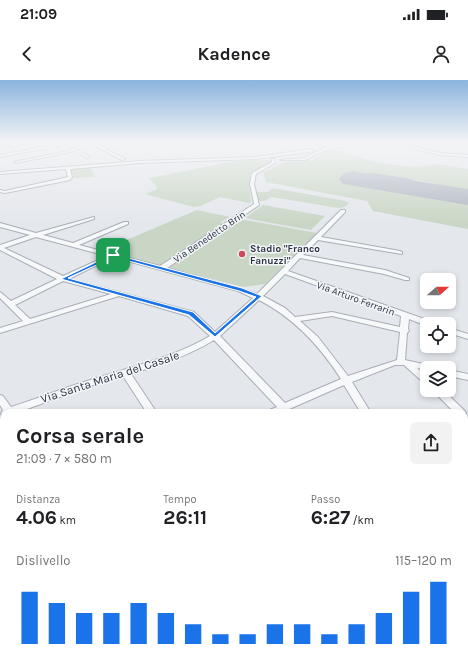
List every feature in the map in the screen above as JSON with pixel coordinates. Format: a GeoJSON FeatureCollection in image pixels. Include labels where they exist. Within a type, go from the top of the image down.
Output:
{"type":"FeatureCollection","features":[{"type":"Feature","properties":{"kind":"street"},"geometry":{"type":"LineString","coordinates":[[0,173],[49,169]]}},
{"type":"Feature","properties":{"kind":"street"},"geometry":{"type":"LineString","coordinates":[[0,191],[5,192],[68,179],[70,178],[68,169]]}},
{"type":"Feature","properties":{"kind":"street","name":"Via Benedetto Brin"},"geometry":{"type":"LineString","coordinates":[[161,269],[257,204],[255,202],[252,184],[254,173],[261,169]]}},
{"type":"Feature","properties":{"kind":"street","name":"Via Santa Maria del Casale"},"geometry":{"type":"LineString","coordinates":[[17,409],[90,382],[179,355],[215,336],[259,296],[344,211]]}},
{"type":"Feature","properties":{"kind":"street"},"geometry":{"type":"LineString","coordinates":[[0,247],[92,218]]}},
{"type":"Feature","properties":{"kind":"street"},"geometry":{"type":"LineString","coordinates":[[75,244],[126,223]]}},
{"type":"Feature","properties":{"kind":"street","name":"Via Benedetto Brin"},"geometry":{"type":"LineString","coordinates":[[0,225],[39,234],[259,296],[295,319],[314,337],[347,380],[364,409]]}},
{"type":"Feature","properties":{"kind":"street"},"geometry":{"type":"LineString","coordinates":[[317,238],[400,254]]}},
{"type":"Feature","properties":{"kind":"street"},"geometry":{"type":"LineString","coordinates":[[0,247],[64,279],[191,314],[215,336],[284,408],[347,380],[393,363],[401,362],[420,366]]}},
{"type":"Feature","properties":{"kind":"street"},"geometry":{"type":"LineString","coordinates":[[10,304],[113,255]]}},
{"type":"Feature","properties":{"kind":"street"},"geometry":{"type":"LineString","coordinates":[[298,256],[384,272],[407,279]]}},
{"type":"Feature","properties":{"kind":"street","name":"Via Arturo Ferrarin"},"geometry":{"type":"LineString","coordinates":[[283,271],[420,320]]}},
{"type":"Feature","properties":{"kind":"street"},"geometry":{"type":"LineString","coordinates":[[0,294],[28,322]]}},
{"type":"Feature","properties":{"kind":"street"},"geometry":{"type":"LineString","coordinates":[[0,331],[119,294]]}},
{"type":"Feature","properties":{"kind":"street"},"geometry":{"type":"LineString","coordinates":[[295,319],[332,314],[405,331]]}},
{"type":"Feature","properties":{"kind":"street"},"geometry":{"type":"LineString","coordinates":[[401,362],[405,331],[405,315]]}},
{"type":"Feature","properties":{"kind":"street"},"geometry":{"type":"LineString","coordinates":[[456,333],[468,337]]}},
{"type":"Feature","properties":{"kind":"street"},"geometry":{"type":"LineString","coordinates":[[401,362],[414,369],[420,375]]}},
{"type":"Feature","properties":{"kind":"street"},"geometry":{"type":"LineString","coordinates":[[125,372],[149,409]]}},
{"type":"Feature","properties":{"kind":"street"},"geometry":{"type":"LineString","coordinates":[[456,374],[468,377]]}},
{"type":"Feature","properties":{"kind":"street"},"geometry":{"type":"LineString","coordinates":[[444,397],[457,409]]}},
{"type":"Feature","properties":{"kind":"street"},"geometry":{"type":"LineString","coordinates":[[0,398],[4,409]]}},
{"type":"Feature","properties":{"kind":"green space"},"geometry":{"type":"Polygon","coordinates":[[[70,169],[91,169],[95,177],[72,178],[74,176],[70,169]]]}},
{"type":"Feature","properties":{"kind":"green space"},"geometry":{"type":"Polygon","coordinates":[[[193,169],[259,169],[250,174],[249,186],[251,202],[249,203],[220,197],[201,206],[194,207],[145,194],[157,189],[149,178],[193,169]]]}},
{"type":"Feature","properties":{"kind":"green space"},"geometry":{"type":"Polygon","coordinates":[[[270,169],[468,169],[468,192],[453,190],[433,183],[361,172],[342,181],[468,202],[468,229],[373,211],[367,201],[266,182],[263,173],[270,169]]]}},
{"type":"Feature","properties":{"kind":"green space"},"geometry":{"type":"Polygon","coordinates":[[[273,188],[346,201],[349,203],[344,207],[338,208],[272,197],[264,201],[258,201],[257,192],[268,192],[273,188]]]}},
{"type":"Feature","properties":{"kind":"green space"},"geometry":{"type":"Polygon","coordinates":[[[263,205],[325,216],[311,230],[245,218],[263,205]]]}},
{"type":"Feature","properties":{"kind":"green space"},"geometry":{"type":"Polygon","coordinates":[[[197,210],[230,217],[221,222],[223,225],[159,266],[103,250],[197,210]]]}},
{"type":"Feature","properties":{"kind":"green space","name":"Stadio \"Franco Fanuzzi\""},"geometry":{"type":"Polygon","coordinates":[[[240,219],[317,233],[265,284],[243,287],[168,268],[240,219]]]}},
{"type":"Feature","properties":{"kind":"taxiway"},"geometry":{"type":"LineString","coordinates":[[365,181],[361,180],[360,177],[372,176],[406,181],[451,195]]}},
{"type":"Feature","properties":{"kind":"runway"},"geometry":{"type":"LineString","coordinates":[[352,179],[468,197]]}},
{"type":"Feature","properties":{"kind":"place","name":"Stadio \"Franco Fanuzzi\""},"geometry":{"type":"Point","coordinates":[242,254]}},
{"type":"Feature","properties":{"kind":"route"},"geometry":{"type":"LineString","coordinates":[[113,255],[240,290],[259,296],[215,336],[191,314],[64,279],[113,255]]}}]}
